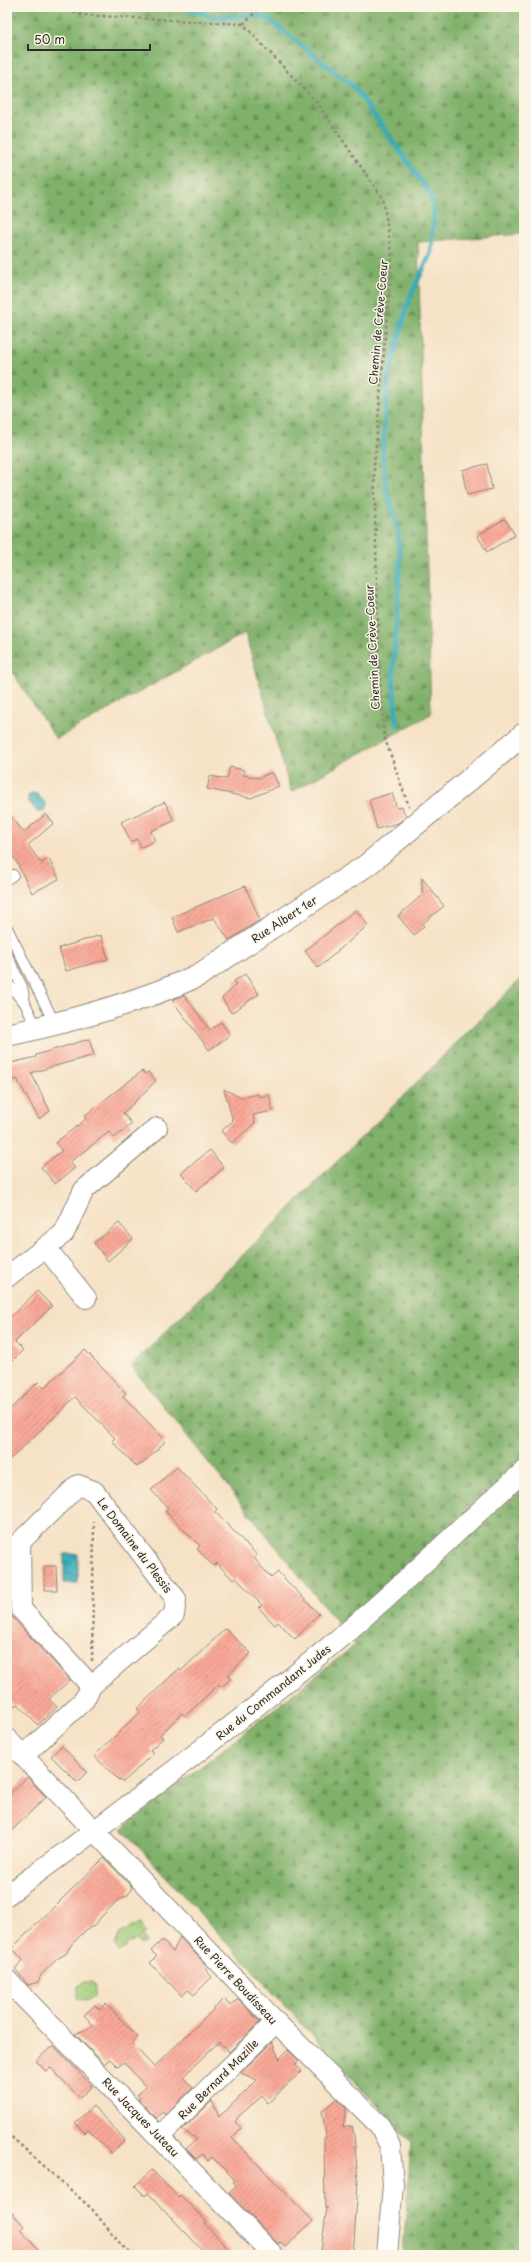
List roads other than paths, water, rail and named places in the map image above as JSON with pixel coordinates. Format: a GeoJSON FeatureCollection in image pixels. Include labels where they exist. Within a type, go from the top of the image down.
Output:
{"type":"FeatureCollection","features":[{"type":"Feature","properties":{"kind":"street","name":"Rue Albert 1er"},"geometry":{"type":"LineString","coordinates":[[7,1035],[46,1027],[152,994],[199,975],[367,865],[524,734]]}},
{"type":"Feature","properties":{"kind":"street"},"geometry":{"type":"LineString","coordinates":[[7,1277],[64,1233],[84,1190],[157,1128]]}},
{"type":"Feature","properties":{"kind":"street"},"geometry":{"type":"LineString","coordinates":[[46,1248],[86,1298]]}},
{"type":"Feature","properties":{"kind":"street","name":"Rue du Commandant Judes"},"geometry":{"type":"LineString","coordinates":[[7,1895],[95,1831],[245,1716],[344,1634],[524,1471]]}},
{"type":"Feature","properties":{"kind":"street","name":"Le Domaine du Plessis"},"geometry":{"type":"LineString","coordinates":[[23,1756],[84,1700],[91,1686],[174,1615],[176,1599],[94,1491],[78,1486],[20,1542],[21,1609],[91,1686]]}},
{"type":"Feature","properties":{"kind":"street","name":"Rue Pierre Boudisseau"},"geometry":{"type":"LineString","coordinates":[[7,1739],[276,2022],[380,2126],[390,2146],[393,2185],[387,2255]]}},
{"type":"Feature","properties":{"kind":"street","name":"Rue Jacques Juteau"},"geometry":{"type":"LineString","coordinates":[[7,1980],[160,2136],[273,2255]]}},
{"type":"Feature","properties":{"kind":"street","name":"Rue Bernard Mazille"},"geometry":{"type":"LineString","coordinates":[[160,2136],[276,2022]]}},
{"type":"Feature","properties":{"kind":"lane"},"geometry":{"type":"LineString","coordinates":[[7,928],[46,1027]]}},
{"type":"Feature","properties":{"kind":"lane"},"geometry":{"type":"LineString","coordinates":[[7,955],[22,986],[25,1003]]}},
{"type":"Feature","properties":{"kind":"lane"},"geometry":{"type":"LineString","coordinates":[[7,983],[46,1027]]}},
{"type":"Feature","properties":{"kind":"water"},"geometry":{"type":"Polygon","coordinates":[[[31,793],[37,794],[46,804],[44,812],[37,812],[28,801],[28,797],[31,793]]]}},
{"type":"Feature","properties":{"kind":"water"},"geometry":{"type":"Polygon","coordinates":[[[64,1554],[78,1554],[78,1583],[64,1583],[64,1554]]]}},
{"type":"Feature","properties":{"kind":"waterway"},"geometry":{"type":"LineString","coordinates":[[178,7],[215,17],[252,15],[268,19],[354,87],[431,195],[434,211],[431,252],[408,302],[388,379],[385,414],[383,453],[386,488],[398,529],[400,558],[393,676],[397,725]]}}]}
